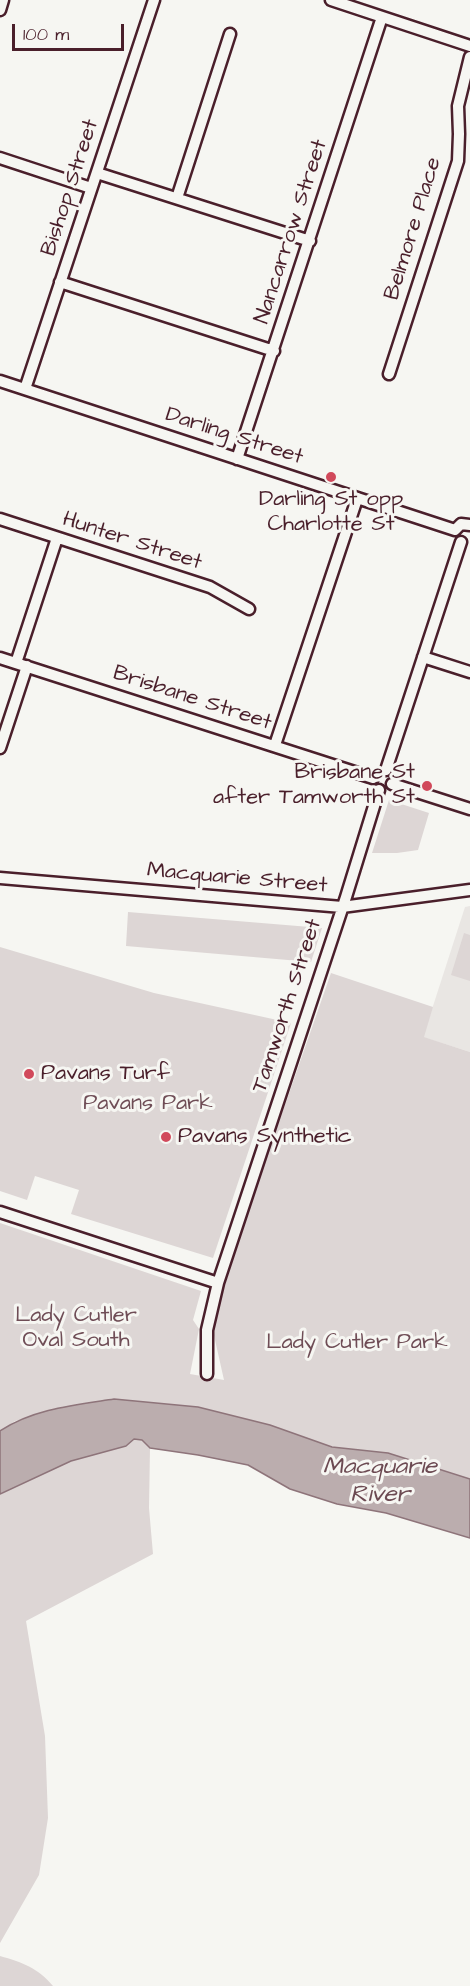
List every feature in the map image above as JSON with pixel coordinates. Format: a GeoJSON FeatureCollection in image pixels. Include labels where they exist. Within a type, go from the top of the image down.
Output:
{"type":"FeatureCollection","features":[{"type":"Feature","properties":{"kind":"street"},"geometry":{"type":"LineString","coordinates":[[0,10],[3,0]]}},
{"type":"Feature","properties":{"kind":"street","name":"Bishop Street"},"geometry":{"type":"LineString","coordinates":[[25,389],[154,0]]}},
{"type":"Feature","properties":{"kind":"street"},"geometry":{"type":"LineString","coordinates":[[331,0],[470,46]]}},
{"type":"Feature","properties":{"kind":"street","name":"Nancarrow Street"},"geometry":{"type":"LineString","coordinates":[[237,459],[382,17]]}},
{"type":"Feature","properties":{"kind":"street"},"geometry":{"type":"LineString","coordinates":[[177,198],[231,34]]}},
{"type":"Feature","properties":{"kind":"street","name":"Belmore Place"},"geometry":{"type":"LineString","coordinates":[[389,374],[458,161],[458,106],[470,57]]}},
{"type":"Feature","properties":{"kind":"street"},"geometry":{"type":"LineString","coordinates":[[0,158],[91,188]]}},
{"type":"Feature","properties":{"kind":"street"},"geometry":{"type":"LineString","coordinates":[[97,173],[309,241]]}},
{"type":"Feature","properties":{"kind":"street"},"geometry":{"type":"LineString","coordinates":[[60,282],[274,351]]}},
{"type":"Feature","properties":{"kind":"street","name":"Darling Street"},"geometry":{"type":"LineString","coordinates":[[0,381],[455,530]]}},
{"type":"Feature","properties":{"kind":"street"},"geometry":{"type":"LineString","coordinates":[[275,745],[357,499]]}},
{"type":"Feature","properties":{"kind":"street","name":"Hunter Street"},"geometry":{"type":"LineString","coordinates":[[0,519],[210,587],[249,609]]}},
{"type":"Feature","properties":{"kind":"street"},"geometry":{"type":"LineString","coordinates":[[386,770],[423,657],[465,541],[455,536],[455,530],[461,524],[469,521]]}},
{"type":"Feature","properties":{"kind":"street"},"geometry":{"type":"LineString","coordinates":[[16,663],[57,538]]}},
{"type":"Feature","properties":{"kind":"street"},"geometry":{"type":"LineString","coordinates":[[423,657],[470,672]]}},
{"type":"Feature","properties":{"kind":"street","name":"Brisbane Street"},"geometry":{"type":"LineString","coordinates":[[0,658],[373,778]]}},
{"type":"Feature","properties":{"kind":"street"},"geometry":{"type":"LineString","coordinates":[[0,748],[27,666]]}},
{"type":"Feature","properties":{"kind":"street"},"geometry":{"type":"LineString","coordinates":[[386,770],[391,774],[392,784],[385,790],[379,790],[374,786],[373,778],[376,772],[386,770]]}},
{"type":"Feature","properties":{"kind":"street"},"geometry":{"type":"LineString","coordinates":[[392,784],[470,809]]}},
{"type":"Feature","properties":{"kind":"street","name":"Tamworth Street"},"geometry":{"type":"LineString","coordinates":[[207,1374],[207,1330],[218,1282],[379,790]]}},
{"type":"Feature","properties":{"kind":"street","name":"Macquarie Street"},"geometry":{"type":"LineString","coordinates":[[0,878],[342,907],[470,890]]}},
{"type":"Feature","properties":{"kind":"street"},"geometry":{"type":"LineString","coordinates":[[0,1212],[218,1282]]}},
{"type":"Feature","properties":{"kind":"shaded area"},"geometry":{"type":"Polygon","coordinates":[[[470,906],[470,1052],[423,1037],[465,907],[470,906]]]}},
{"type":"Feature","properties":{"kind":"green space"},"geometry":{"type":"Polygon","coordinates":[[[389,800],[429,813],[418,850],[372,853],[389,800]]]}},
{"type":"Feature","properties":{"kind":"green space"},"geometry":{"type":"Polygon","coordinates":[[[128,912],[322,928],[311,962],[126,946],[128,912]]]}},
{"type":"Feature","properties":{"kind":"green space"},"geometry":{"type":"Polygon","coordinates":[[[464,933],[470,935],[470,981],[451,975],[464,933]]]}},
{"type":"Feature","properties":{"kind":"green space","name":"Pavans Park"},"geometry":{"type":"Polygon","coordinates":[[[0,947],[154,993],[291,1023],[213,1258],[71,1214],[79,1190],[35,1176],[27,1200],[0,1191],[0,947]]]}},
{"type":"Feature","properties":{"kind":"green space"},"geometry":{"type":"Polygon","coordinates":[[[331,973],[433,1007],[424,1037],[470,1052],[470,1479],[388,1453],[332,1447],[270,1425],[198,1407],[114,1399],[15,1421],[0,1431],[0,1223],[201,1291],[193,1320],[199,1329],[190,1374],[224,1380],[213,1331],[224,1288],[247,1214],[331,973]]]}},
{"type":"Feature","properties":{"kind":"green space"},"geometry":{"type":"Polygon","coordinates":[[[134,1439],[142,1440],[150,1448],[149,1508],[153,1554],[26,1621],[45,1736],[48,1818],[39,1875],[0,1943],[0,1494],[71,1461],[126,1446],[134,1439]]]}},
{"type":"Feature","properties":{"kind":"green space"},"geometry":{"type":"Polygon","coordinates":[[[0,1956],[29,1966],[53,1986],[0,1986],[0,1956]]]}},
{"type":"Feature","properties":{"kind":"water","name":"Macquarie River"},"geometry":{"type":"Polygon","coordinates":[[[114,1399],[198,1407],[270,1425],[332,1447],[388,1453],[470,1479],[470,1538],[386,1513],[337,1504],[290,1489],[248,1465],[150,1448],[142,1440],[134,1439],[126,1446],[71,1461],[0,1494],[0,1431],[40,1413],[114,1399]]]}},
{"type":"Feature","properties":{"kind":"place","name":"Darling St opp Charlotte St"},"geometry":{"type":"Point","coordinates":[331,477]}},
{"type":"Feature","properties":{"kind":"place","name":"Brisbane St after Tamworth St"},"geometry":{"type":"Point","coordinates":[427,786]}},
{"type":"Feature","properties":{"kind":"place","name":"Pavans Turf"},"geometry":{"type":"Point","coordinates":[29,1074]}},
{"type":"Feature","properties":{"kind":"place","name":"Pavans Synthetic"},"geometry":{"type":"Point","coordinates":[166,1137]}},
{"type":"Feature","properties":{"kind":"park label","name":"Lady Cutler Oval South"},"geometry":{"type":"Point","coordinates":[76,1328]}},
{"type":"Feature","properties":{"kind":"park label","name":"Lady Cutler Park"},"geometry":{"type":"Point","coordinates":[357,1343]}}]}
